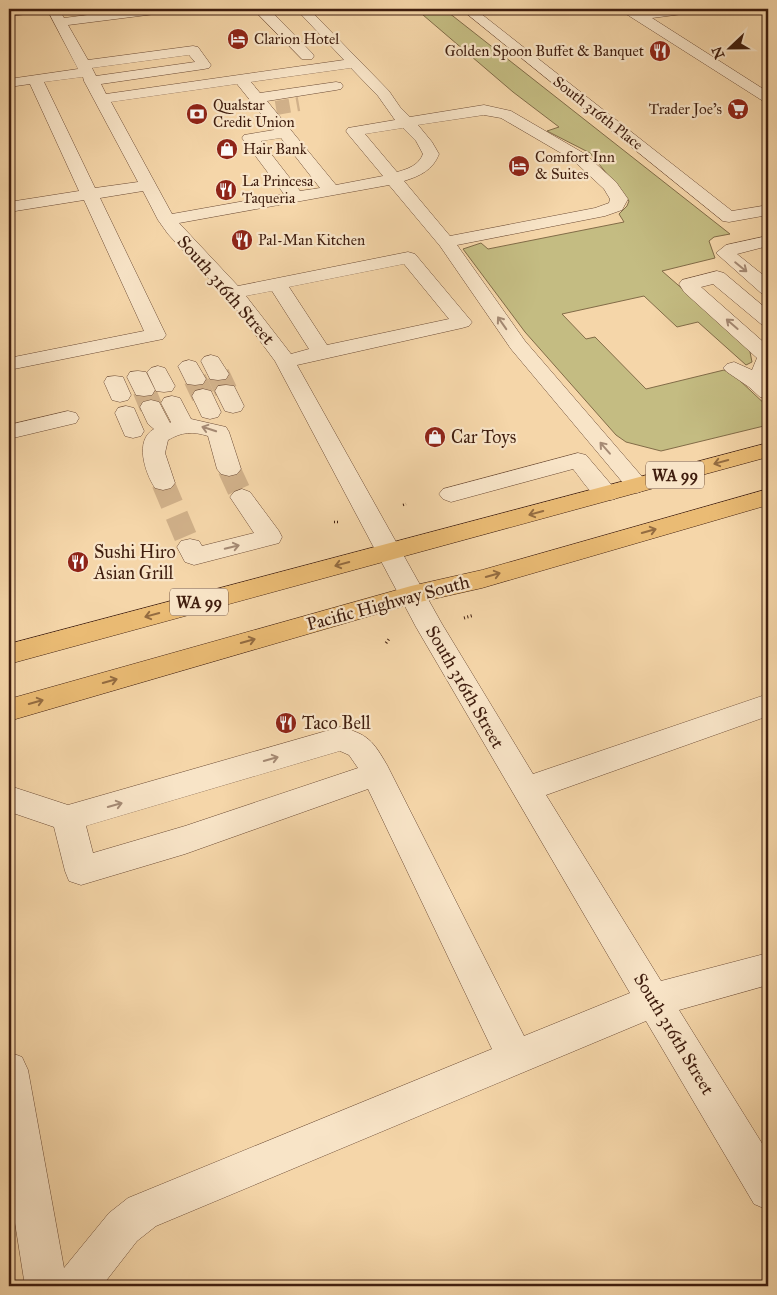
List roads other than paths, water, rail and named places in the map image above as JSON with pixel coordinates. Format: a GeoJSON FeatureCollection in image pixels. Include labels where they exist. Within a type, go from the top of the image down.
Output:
{"type":"FeatureCollection","features":[{"type":"Feature","properties":{"kind":"main road","name":"WA 99"},"geometry":{"type":"LineString","coordinates":[[9,654],[768,450]]}},
{"type":"Feature","properties":{"kind":"main road","name":"Pacific Highway South"},"geometry":{"type":"LineString","coordinates":[[9,710],[411,595],[482,578],[768,497]]}},
{"type":"Feature","properties":{"kind":"street"},"geometry":{"type":"LineString","coordinates":[[9,12],[37,9]]}},
{"type":"Feature","properties":{"kind":"street"},"geometry":{"type":"LineString","coordinates":[[56,15],[163,9]]}},
{"type":"Feature","properties":{"kind":"street"},"geometry":{"type":"LineString","coordinates":[[259,9],[273,20],[306,56]]}},
{"type":"Feature","properties":{"kind":"street","name":"South 316th Place"},"geometry":{"type":"LineString","coordinates":[[467,9],[729,217],[768,210]]}},
{"type":"Feature","properties":{"kind":"street"},"geometry":{"type":"LineString","coordinates":[[634,12],[690,9]]}},
{"type":"Feature","properties":{"kind":"street"},"geometry":{"type":"LineString","coordinates":[[167,220],[394,179],[421,168],[428,162],[431,154],[425,141],[388,105],[384,94],[305,12],[273,20]]}},
{"type":"Feature","properties":{"kind":"street"},"geometry":{"type":"LineString","coordinates":[[634,12],[768,98]]}},
{"type":"Feature","properties":{"kind":"street","name":"South 316th Street"},"geometry":{"type":"LineString","coordinates":[[56,15],[167,220],[181,239],[233,293],[272,341],[285,361],[390,551],[411,595],[768,1190]]}},
{"type":"Feature","properties":{"kind":"street"},"geometry":{"type":"LineString","coordinates":[[9,83],[87,72],[193,50],[204,65],[87,72]]}},
{"type":"Feature","properties":{"kind":"street"},"geometry":{"type":"LineString","coordinates":[[102,100],[355,63]]}},
{"type":"Feature","properties":{"kind":"street"},"geometry":{"type":"LineString","coordinates":[[320,68],[341,92]]}},
{"type":"Feature","properties":{"kind":"street"},"geometry":{"type":"LineString","coordinates":[[9,364],[156,335],[35,79]]}},
{"type":"Feature","properties":{"kind":"street"},"geometry":{"type":"LineString","coordinates":[[241,79],[268,106],[285,133],[332,191]]}},
{"type":"Feature","properties":{"kind":"street"},"geometry":{"type":"LineString","coordinates":[[296,101],[341,92]]}},
{"type":"Feature","properties":{"kind":"street"},"geometry":{"type":"LineString","coordinates":[[268,106],[341,92]]}},
{"type":"Feature","properties":{"kind":"street"},"geometry":{"type":"LineString","coordinates":[[446,242],[599,212],[616,206],[619,200],[610,186],[579,157],[502,112],[484,110],[354,131],[446,242],[518,346],[637,485]]}},
{"type":"Feature","properties":{"kind":"street"},"geometry":{"type":"LineString","coordinates":[[285,133],[250,138],[295,197]]}},
{"type":"Feature","properties":{"kind":"street"},"geometry":{"type":"LineString","coordinates":[[9,207],[148,185]]}},
{"type":"Feature","properties":{"kind":"street"},"geometry":{"type":"LineString","coordinates":[[768,241],[729,250],[725,253],[768,289]]}},
{"type":"Feature","properties":{"kind":"street"},"geometry":{"type":"LineString","coordinates":[[233,293],[408,258],[462,322],[285,361]]}},
{"type":"Feature","properties":{"kind":"street"},"geometry":{"type":"LineString","coordinates":[[717,277],[768,320]]}},
{"type":"Feature","properties":{"kind":"street"},"geometry":{"type":"LineString","coordinates":[[734,368],[763,387],[768,356],[690,287],[689,284],[717,277],[738,283],[768,308]]}},
{"type":"Feature","properties":{"kind":"street"},"geometry":{"type":"LineString","coordinates":[[278,284],[322,353]]}},
{"type":"Feature","properties":{"kind":"street"},"geometry":{"type":"LineString","coordinates":[[9,432],[68,418]]}},
{"type":"Feature","properties":{"kind":"street"},"geometry":{"type":"LineString","coordinates":[[163,482],[153,453],[157,437],[174,427],[195,424],[218,432],[229,469]]}},
{"type":"Feature","properties":{"kind":"street"},"geometry":{"type":"LineString","coordinates":[[451,494],[578,460],[607,494]]}},
{"type":"Feature","properties":{"kind":"street"},"geometry":{"type":"LineString","coordinates":[[190,547],[194,556],[270,537],[242,497]]}},
{"type":"Feature","properties":{"kind":"street"},"geometry":{"type":"LineString","coordinates":[[526,789],[768,705]]}},
{"type":"Feature","properties":{"kind":"street"},"geometry":{"type":"LineString","coordinates":[[9,801],[13,800],[68,818],[340,739],[354,742],[362,749],[376,774],[515,1057]]}},
{"type":"Feature","properties":{"kind":"street"},"geometry":{"type":"LineString","coordinates":[[68,818],[81,871],[185,840],[376,774]]}},
{"type":"Feature","properties":{"kind":"street"},"geometry":{"type":"LineString","coordinates":[[76,1286],[123,1227],[142,1212],[654,1000],[768,969]]}},
{"type":"Feature","properties":{"kind":"street"},"geometry":{"type":"LineString","coordinates":[[9,1070],[46,1286]]}},
{"type":"Feature","properties":{"kind":"tunnel"},"geometry":{"type":"LineString","coordinates":[[276,108],[299,104]]}},
{"type":"Feature","properties":{"kind":"tunnel"},"geometry":{"type":"LineString","coordinates":[[218,374],[226,391]]}},
{"type":"Feature","properties":{"kind":"tunnel"},"geometry":{"type":"LineString","coordinates":[[195,379],[203,396]]}},
{"type":"Feature","properties":{"kind":"tunnel"},"geometry":{"type":"LineString","coordinates":[[144,390],[151,407]]}},
{"type":"Feature","properties":{"kind":"tunnel"},"geometry":{"type":"LineString","coordinates":[[229,469],[242,497]]}},
{"type":"Feature","properties":{"kind":"tunnel"},"geometry":{"type":"LineString","coordinates":[[163,483],[190,547]]}},
{"type":"Feature","properties":{"kind":"place","name":"Clarion Hotel"},"geometry":{"type":"Point","coordinates":[238,39]}},
{"type":"Feature","properties":{"kind":"place","name":"Golden Spoon Buffet & Banquet"},"geometry":{"type":"Point","coordinates":[660,51]}},
{"type":"Feature","properties":{"kind":"place","name":"Trader Joe's"},"geometry":{"type":"Point","coordinates":[738,109]}},
{"type":"Feature","properties":{"kind":"place","name":"Qualstar Credit Union"},"geometry":{"type":"Point","coordinates":[197,114]}},
{"type":"Feature","properties":{"kind":"place","name":"Hair Bank"},"geometry":{"type":"Point","coordinates":[227,149]}},
{"type":"Feature","properties":{"kind":"place","name":"Comfort Inn & Suites"},"geometry":{"type":"Point","coordinates":[519,166]}},
{"type":"Feature","properties":{"kind":"place","name":"La Princesa Taqueria"},"geometry":{"type":"Point","coordinates":[226,190]}},
{"type":"Feature","properties":{"kind":"place","name":"Pal-Man Kitchen"},"geometry":{"type":"Point","coordinates":[242,240]}},
{"type":"Feature","properties":{"kind":"place","name":"Car Toys"},"geometry":{"type":"Point","coordinates":[435,437]}},
{"type":"Feature","properties":{"kind":"place","name":"Sushi Hiro Asian Grill"},"geometry":{"type":"Point","coordinates":[78,562]}},
{"type":"Feature","properties":{"kind":"place","name":"Taco Bell"},"geometry":{"type":"Point","coordinates":[286,723]}}]}
